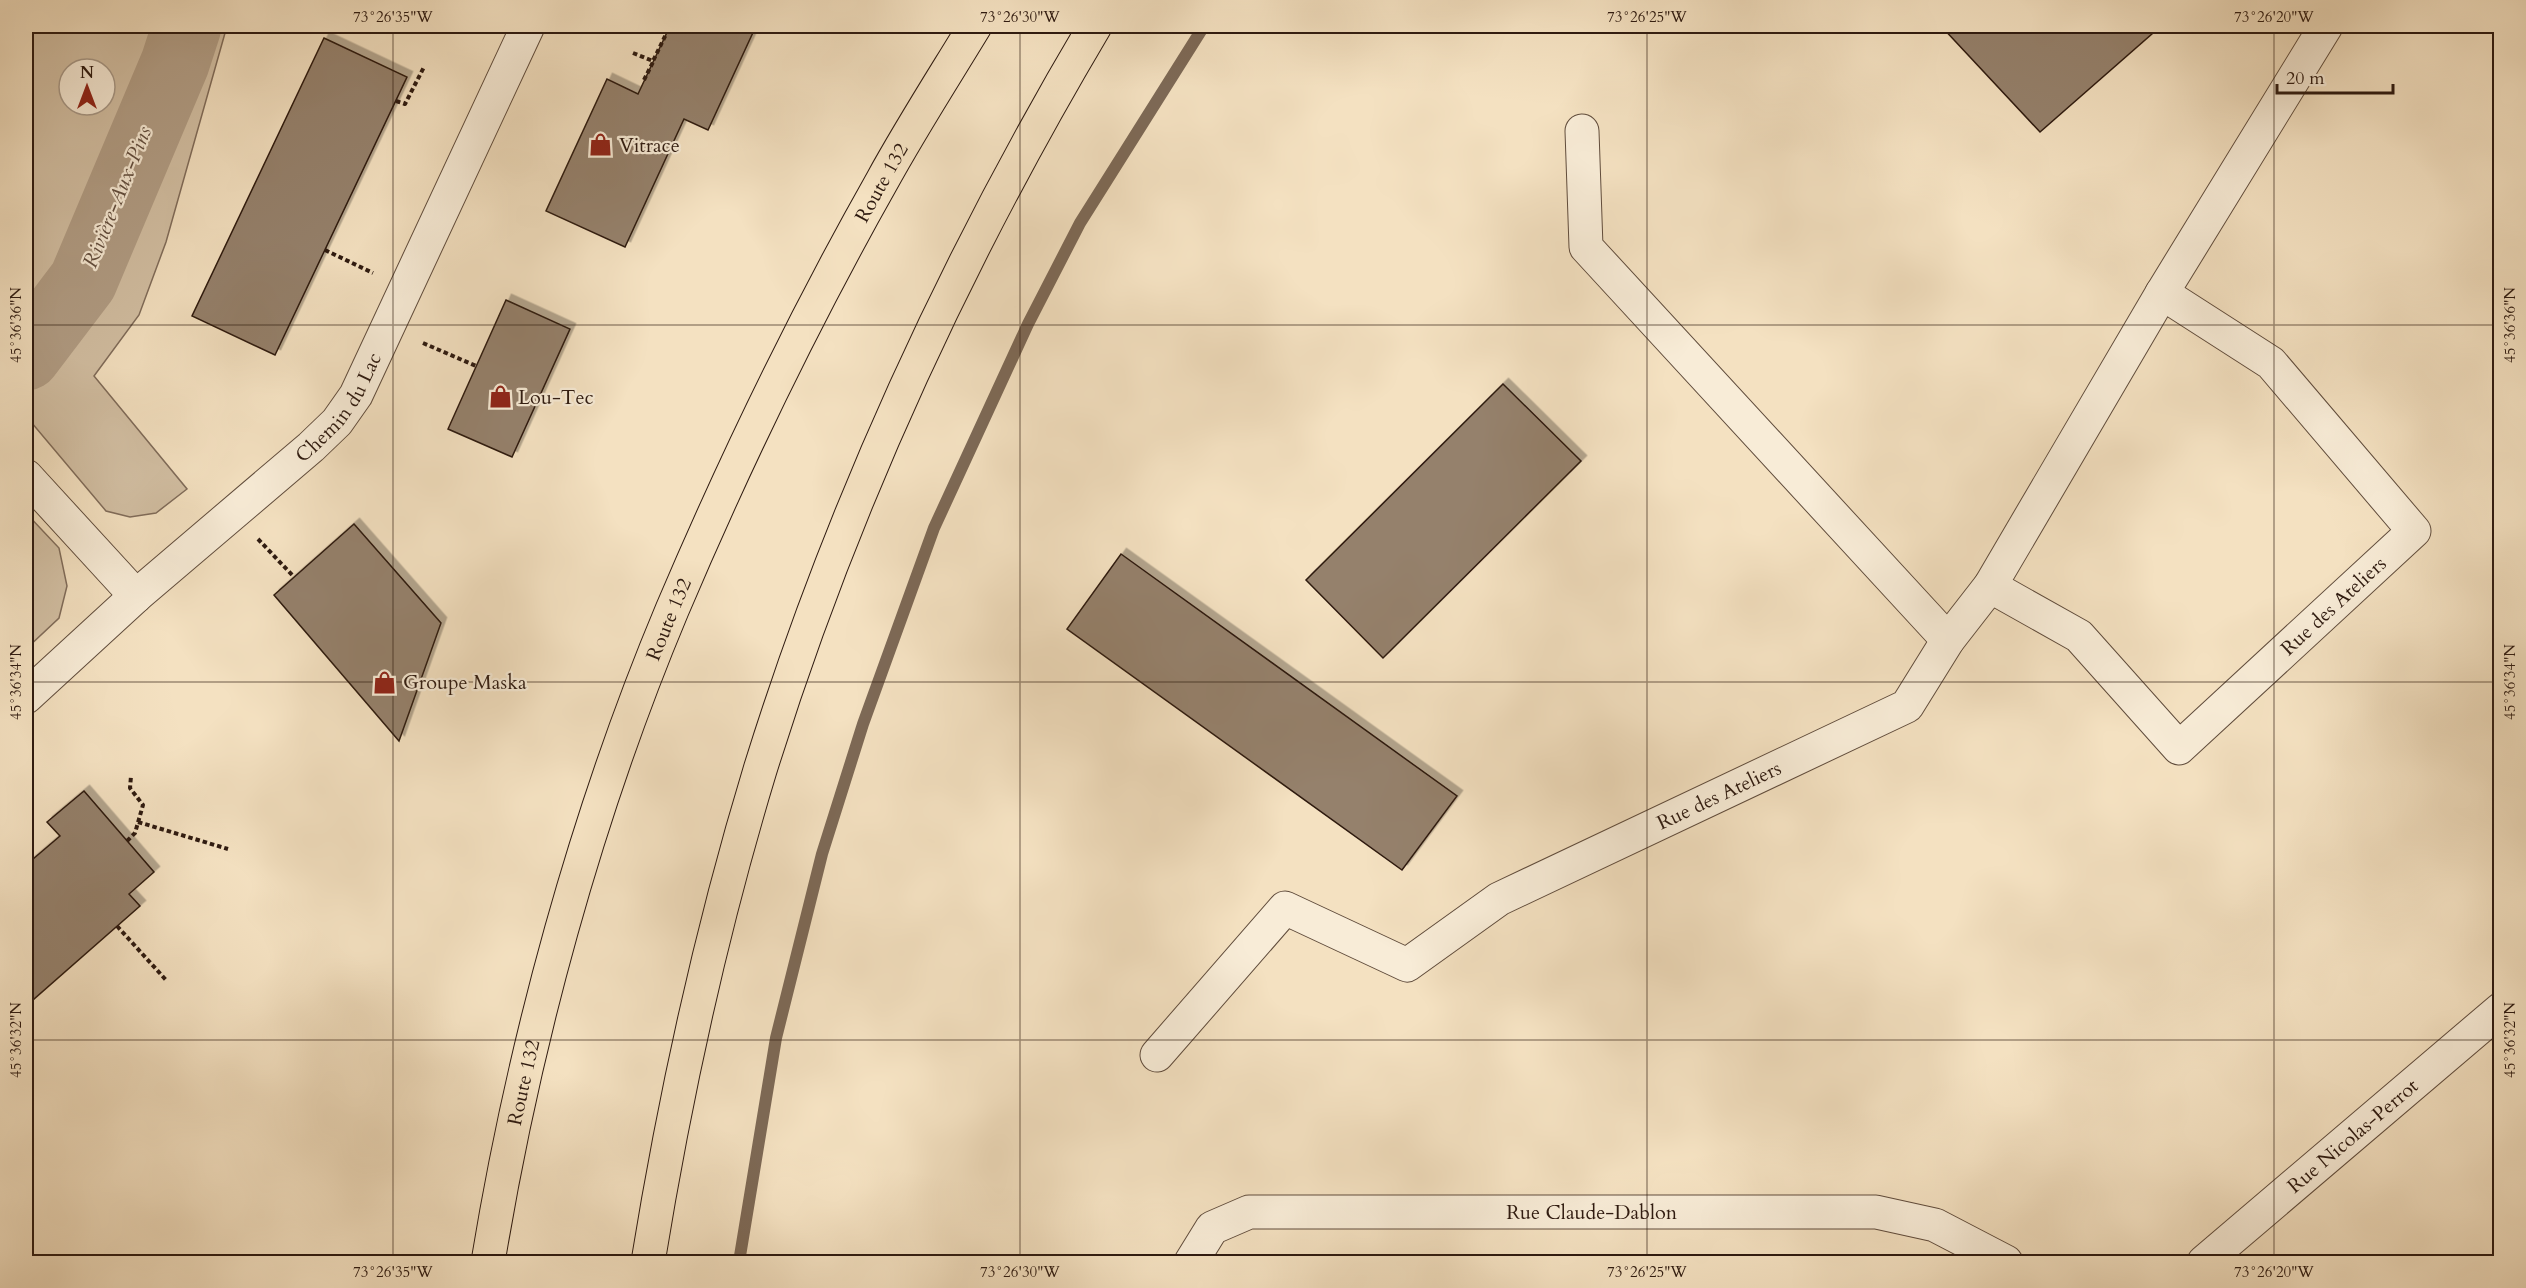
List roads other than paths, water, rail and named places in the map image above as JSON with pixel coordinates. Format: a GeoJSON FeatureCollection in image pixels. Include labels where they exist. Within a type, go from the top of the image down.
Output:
{"type":"FeatureCollection","features":[{"type":"Feature","properties":{"kind":"highway","name":"Route 132"},"geometry":{"type":"LineString","coordinates":[[488,1263],[514,1125],[577,879],[659,643],[739,463],[831,276],[883,179],[975,26]]}},
{"type":"Feature","properties":{"kind":"highway"},"geometry":{"type":"LineString","coordinates":[[648,1263],[669,1141],[723,904],[760,771],[819,600],[885,434],[944,304],[1008,178],[1095,26]]}},
{"type":"Feature","properties":{"kind":"street","name":"Chemin du Lac"},"geometry":{"type":"LineString","coordinates":[[26,697],[136,597],[337,422],[356,395],[528,26]]}},
{"type":"Feature","properties":{"kind":"street","name":"Rue des Ateliers"},"geometry":{"type":"LineString","coordinates":[[1157,1055],[1285,908],[1407,965],[1499,899],[1906,706],[1948,640],[1990,586],[2162,293],[2326,26]]}},
{"type":"Feature","properties":{"kind":"street"},"geometry":{"type":"LineString","coordinates":[[1582,131],[1586,247],[1948,640]]}},
{"type":"Feature","properties":{"kind":"street","name":"Rue des Ateliers"},"geometry":{"type":"LineString","coordinates":[[1990,586],[2079,636],[2179,748],[2414,531],[2271,363],[2162,293]]}},
{"type":"Feature","properties":{"kind":"street"},"geometry":{"type":"LineString","coordinates":[[26,476],[136,597]]}},
{"type":"Feature","properties":{"kind":"street","name":"Rue Nicolas-Perrot"},"geometry":{"type":"LineString","coordinates":[[2204,1263],[2500,1010]]}},
{"type":"Feature","properties":{"kind":"street","name":"Rue Claude-Dablon"},"geometry":{"type":"LineString","coordinates":[[1191,1263],[1212,1228],[1249,1212],[1876,1212],[1935,1225],[2006,1263]]}},
{"type":"Feature","properties":{"kind":"waterway","name":"Rivière-Aux-Pins"},"geometry":{"type":"LineString","coordinates":[[26,356],[83,281],[175,63],[187,26]]}},
{"type":"Feature","properties":{"kind":"waterway"},"geometry":{"type":"LineString","coordinates":[[739,1262],[776,1038],[822,854],[863,724],[934,528],[1028,324],[1080,223],[1204,26]]}},
{"type":"Feature","properties":{"kind":"place","name":"Vitrace"},"geometry":{"type":"Point","coordinates":[601,145]}},
{"type":"Feature","properties":{"kind":"place","name":"Lou-Tec"},"geometry":{"type":"Point","coordinates":[500,397]}},
{"type":"Feature","properties":{"kind":"place","name":"Groupe Maska"},"geometry":{"type":"Point","coordinates":[385,682]}}]}
